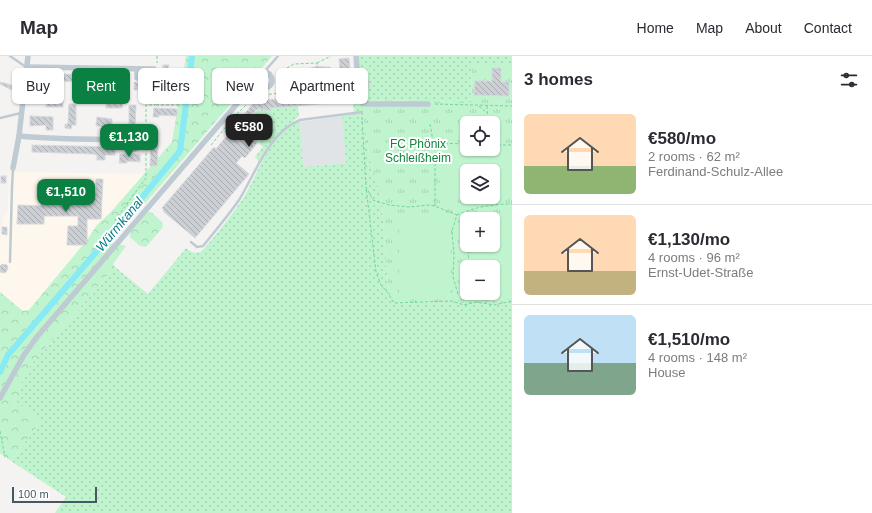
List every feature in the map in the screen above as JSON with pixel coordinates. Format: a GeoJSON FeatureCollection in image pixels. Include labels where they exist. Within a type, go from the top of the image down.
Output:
{"type":"FeatureCollection","features":[{"type":"Feature","properties":{"kind":"street"},"geometry":{"type":"LineString","coordinates":[[13,168],[19,136],[28,56]]}},
{"type":"Feature","properties":{"kind":"street"},"geometry":{"type":"LineString","coordinates":[[356,56],[359,96],[361,102],[366,104],[428,104]]}},
{"type":"Feature","properties":{"kind":"street"},"geometry":{"type":"LineString","coordinates":[[27,67],[137,69]]}},
{"type":"Feature","properties":{"kind":"street"},"geometry":{"type":"LineString","coordinates":[[268,73],[272,77],[272,82],[268,87]]}},
{"type":"Feature","properties":{"kind":"street"},"geometry":{"type":"LineString","coordinates":[[0,398],[24,355],[36,338],[237,104]]}},
{"type":"Feature","properties":{"kind":"street"},"geometry":{"type":"LineString","coordinates":[[19,136],[48,139],[125,140]]}},
{"type":"Feature","properties":{"kind":"lane"},"geometry":{"type":"LineString","coordinates":[[10,56],[27,67]]}},
{"type":"Feature","properties":{"kind":"lane"},"geometry":{"type":"LineString","coordinates":[[268,68],[278,56]]}},
{"type":"Feature","properties":{"kind":"lane"},"geometry":{"type":"LineString","coordinates":[[191,242],[198,247],[203,246],[238,200],[274,140],[291,124],[300,120],[362,112]]}},
{"type":"Feature","properties":{"kind":"lane"},"geometry":{"type":"LineString","coordinates":[[0,118],[22,113]]}},
{"type":"Feature","properties":{"kind":"lane"},"geometry":{"type":"LineString","coordinates":[[10,262],[13,168]]}},
{"type":"Feature","properties":{"kind":"path"},"geometry":{"type":"LineString","coordinates":[[157,56],[157,63]]}},
{"type":"Feature","properties":{"kind":"path"},"geometry":{"type":"LineString","coordinates":[[287,68],[294,64],[317,63],[331,56]]}},
{"type":"Feature","properties":{"kind":"path"},"geometry":{"type":"LineString","coordinates":[[272,77],[276,74]]}},
{"type":"Feature","properties":{"kind":"path"},"geometry":{"type":"LineString","coordinates":[[211,145],[233,118],[255,96],[276,93]]}},
{"type":"Feature","properties":{"kind":"path"},"geometry":{"type":"LineString","coordinates":[[428,104],[512,106]]}},
{"type":"Feature","properties":{"kind":"path"},"geometry":{"type":"LineString","coordinates":[[146,139],[146,105],[179,105]]}},
{"type":"Feature","properties":{"kind":"path"},"geometry":{"type":"LineString","coordinates":[[478,105],[487,114]]}},
{"type":"Feature","properties":{"kind":"path"},"geometry":{"type":"LineString","coordinates":[[487,106],[487,114]]}},
{"type":"Feature","properties":{"kind":"path"},"geometry":{"type":"LineString","coordinates":[[362,112],[366,187],[376,272],[381,285],[394,303],[452,301],[464,305],[476,302],[494,305],[512,302]]}},
{"type":"Feature","properties":{"kind":"path"},"geometry":{"type":"LineString","coordinates":[[430,124],[433,141],[435,143],[435,206]]}},
{"type":"Feature","properties":{"kind":"path"},"geometry":{"type":"LineString","coordinates":[[435,143],[460,144]]}},
{"type":"Feature","properties":{"kind":"path"},"geometry":{"type":"LineString","coordinates":[[500,145],[512,145]]}},
{"type":"Feature","properties":{"kind":"path"},"geometry":{"type":"LineString","coordinates":[[127,232],[115,220],[146,178],[146,147]]}},
{"type":"Feature","properties":{"kind":"path"},"geometry":{"type":"LineString","coordinates":[[366,187],[373,200],[389,205],[409,207],[429,205],[457,215],[460,214]]}},
{"type":"Feature","properties":{"kind":"path"},"geometry":{"type":"LineString","coordinates":[[466,212],[487,206],[512,204]]}},
{"type":"Feature","properties":{"kind":"path"},"geometry":{"type":"LineString","coordinates":[[457,215],[452,231],[454,277],[458,294]]}},
{"type":"Feature","properties":{"kind":"path"},"geometry":{"type":"LineString","coordinates":[[0,431],[4,457]]}},
{"type":"Feature","properties":{"kind":"shaded area"},"geometry":{"type":"Polygon","coordinates":[[[342,116],[346,163],[303,167],[299,122],[342,116]]]}},
{"type":"Feature","properties":{"kind":"shaded area"},"geometry":{"type":"Polygon","coordinates":[[[10,172],[144,174],[110,213],[97,225],[87,240],[29,310],[23,312],[0,292],[0,238],[4,215],[7,214],[10,172]]]}},
{"type":"Feature","properties":{"kind":"green space"},"geometry":{"type":"Polygon","coordinates":[[[186,56],[272,56],[262,68],[212,68],[212,104],[231,104],[112,242],[126,246],[113,264],[115,267],[29,367],[14,400],[41,421],[11,461],[0,453],[0,292],[23,311],[29,310],[87,240],[97,225],[110,213],[172,142],[178,104],[204,104],[204,68],[184,68],[186,56]]]}},
{"type":"Feature","properties":{"kind":"green space"},"geometry":{"type":"Polygon","coordinates":[[[357,56],[512,56],[512,65],[472,65],[471,102],[368,100],[368,68],[358,68],[357,56]]]}},
{"type":"Feature","properties":{"kind":"green space","name":"FC Phönix Schleißheim"},"geometry":{"type":"Polygon","coordinates":[[[472,64],[512,65],[512,300],[392,304],[388,285],[381,195],[369,156],[362,104],[368,104],[368,100],[471,102],[472,64]]]}},
{"type":"Feature","properties":{"kind":"green space"},"geometry":{"type":"Polygon","coordinates":[[[353,104],[363,104],[369,156],[381,195],[388,285],[392,304],[512,300],[512,513],[55,513],[66,497],[11,461],[41,421],[14,400],[29,367],[115,267],[148,294],[186,248],[194,252],[202,251],[242,200],[272,145],[289,127],[299,122],[300,124],[303,167],[346,163],[342,116],[354,114],[353,104]]]}},
{"type":"Feature","properties":{"kind":"green space"},"geometry":{"type":"Polygon","coordinates":[[[298,106],[299,116],[278,134],[268,146],[258,163],[258,160],[255,157],[263,147],[241,128],[258,109],[264,109],[265,111],[270,110],[270,108],[298,106]]]}},
{"type":"Feature","properties":{"kind":"green space"},"geometry":{"type":"Polygon","coordinates":[[[439,148],[460,148],[460,156],[500,156],[500,148],[512,148],[512,196],[500,196],[500,164],[460,164],[460,196],[440,197],[439,148]]]}},
{"type":"Feature","properties":{"kind":"green space"},"geometry":{"type":"Polygon","coordinates":[[[148,212],[151,212],[162,222],[163,227],[146,247],[140,246],[130,237],[130,233],[148,212]]]}},
{"type":"Feature","properties":{"kind":"green space"},"geometry":{"type":"Polygon","coordinates":[[[500,214],[512,214],[512,295],[500,295],[500,260],[471,260],[471,252],[500,252],[500,214]]]}},
{"type":"Feature","properties":{"kind":"green space"},"geometry":{"type":"Polygon","coordinates":[[[399,215],[450,215],[450,298],[399,297],[399,215]]]}},
{"type":"Feature","properties":{"kind":"building"},"geometry":{"type":"Polygon","coordinates":[[[349,58],[350,68],[340,68],[339,59],[349,58]]]}},
{"type":"Feature","properties":{"kind":"building"},"geometry":{"type":"Polygon","coordinates":[[[163,65],[169,65],[169,68],[163,68],[163,65]]]}},
{"type":"Feature","properties":{"kind":"building"},"geometry":{"type":"Polygon","coordinates":[[[317,66],[330,68],[311,68],[317,66]]]}},
{"type":"Feature","properties":{"kind":"building"},"geometry":{"type":"Polygon","coordinates":[[[492,68],[501,68],[501,82],[509,82],[509,96],[474,95],[475,81],[492,81],[492,68]]]}},
{"type":"Feature","properties":{"kind":"building"},"geometry":{"type":"Polygon","coordinates":[[[64,74],[72,74],[72,81],[64,81],[64,74]]]}},
{"type":"Feature","properties":{"kind":"building"},"geometry":{"type":"Polygon","coordinates":[[[0,82],[12,85],[12,90],[0,84],[0,82]]]}},
{"type":"Feature","properties":{"kind":"building"},"geometry":{"type":"Polygon","coordinates":[[[134,82],[138,82],[138,90],[134,90],[134,82]]]}},
{"type":"Feature","properties":{"kind":"building"},"geometry":{"type":"Polygon","coordinates":[[[276,99],[276,104],[317,104],[270,108],[270,110],[265,111],[264,109],[258,109],[255,111],[241,128],[258,142],[245,158],[242,156],[236,163],[249,174],[195,238],[164,212],[162,208],[214,147],[216,149],[253,104],[268,104],[268,100],[276,99]]]}},
{"type":"Feature","properties":{"kind":"building"},"geometry":{"type":"Polygon","coordinates":[[[46,104],[63,104],[63,107],[46,107],[46,104]]]}},
{"type":"Feature","properties":{"kind":"building"},"geometry":{"type":"Polygon","coordinates":[[[69,104],[76,104],[76,125],[72,125],[71,129],[65,128],[65,124],[68,124],[69,104]]]}},
{"type":"Feature","properties":{"kind":"building"},"geometry":{"type":"Polygon","coordinates":[[[106,104],[123,104],[122,108],[106,108],[106,104]]]}},
{"type":"Feature","properties":{"kind":"building"},"geometry":{"type":"Polygon","coordinates":[[[129,105],[136,105],[135,128],[129,128],[129,105]]]}},
{"type":"Feature","properties":{"kind":"building"},"geometry":{"type":"Polygon","coordinates":[[[154,108],[177,109],[177,116],[159,115],[159,117],[153,117],[154,108]]]}},
{"type":"Feature","properties":{"kind":"building"},"geometry":{"type":"Polygon","coordinates":[[[30,116],[53,117],[53,130],[46,130],[46,125],[30,126],[30,116]]]}},
{"type":"Feature","properties":{"kind":"building"},"geometry":{"type":"Polygon","coordinates":[[[97,117],[112,119],[112,126],[96,126],[97,117]]]}},
{"type":"Feature","properties":{"kind":"building"},"geometry":{"type":"Polygon","coordinates":[[[151,144],[158,145],[157,166],[150,166],[151,144]]]}},
{"type":"Feature","properties":{"kind":"building"},"geometry":{"type":"Polygon","coordinates":[[[32,145],[115,147],[115,155],[105,155],[105,160],[97,160],[97,155],[93,154],[32,152],[32,145]]]}},
{"type":"Feature","properties":{"kind":"building"},"geometry":{"type":"Polygon","coordinates":[[[120,154],[140,154],[140,162],[127,161],[127,163],[119,163],[120,154]]]}},
{"type":"Feature","properties":{"kind":"building"},"geometry":{"type":"Polygon","coordinates":[[[1,176],[6,176],[6,183],[1,183],[1,176]]]}},
{"type":"Feature","properties":{"kind":"building"},"geometry":{"type":"Polygon","coordinates":[[[96,179],[103,179],[101,219],[87,219],[87,245],[67,245],[68,226],[78,226],[78,216],[44,216],[44,224],[17,224],[18,205],[41,206],[41,199],[78,199],[78,202],[88,202],[89,193],[96,193],[96,179]]]}},
{"type":"Feature","properties":{"kind":"building"},"geometry":{"type":"Polygon","coordinates":[[[2,227],[7,227],[7,235],[2,234],[2,227]]]}},
{"type":"Feature","properties":{"kind":"building"},"geometry":{"type":"Polygon","coordinates":[[[2,264],[7,265],[8,269],[5,273],[0,272],[0,266],[2,264]]]}},
{"type":"Feature","properties":{"kind":"waterway","name":"Würmkanal"},"geometry":{"type":"LineString","coordinates":[[0,372],[8,355],[126,217],[180,151],[192,56]]}}]}
